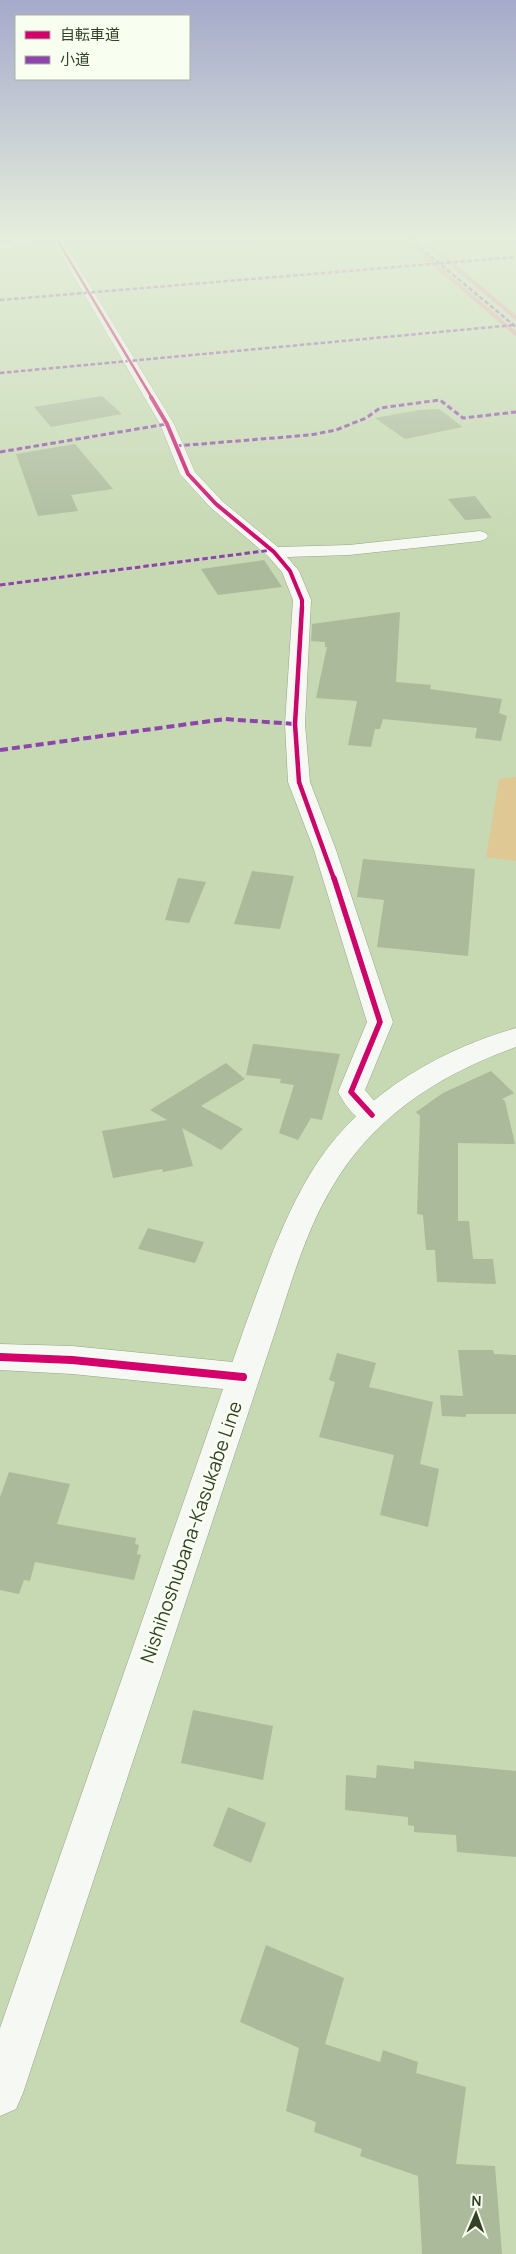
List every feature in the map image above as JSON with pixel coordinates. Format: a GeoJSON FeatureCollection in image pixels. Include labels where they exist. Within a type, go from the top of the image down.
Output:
{"type":"FeatureCollection","features":[{"type":"Feature","properties":{"kind":"street"},"geometry":{"type":"LineString","coordinates":[[119,339],[167,424],[188,474],[216,504],[274,552],[290,571],[302,600],[295,724],[299,782],[325,850],[380,1022],[351,1092],[372,1115]]}},
{"type":"Feature","properties":{"kind":"street"},"geometry":{"type":"LineString","coordinates":[[274,552],[349,550],[480,536]]}},
{"type":"Feature","properties":{"kind":"street","name":"Nishihoshubana-Kasukabe Line"},"geometry":{"type":"LineString","coordinates":[[0,2093],[288,1250],[314,1192],[342,1149],[372,1115],[426,1075],[480,1049],[516,1037]]}},
{"type":"Feature","properties":{"kind":"street"},"geometry":{"type":"LineString","coordinates":[[0,1357],[72,1360],[244,1377]]}},
{"type":"Feature","properties":{"kind":"shaded area"},"geometry":{"type":"Polygon","coordinates":[[[516,777],[516,861],[486,857],[499,779],[516,777]]]}},
{"type":"Feature","properties":{"kind":"building"},"geometry":{"type":"Polygon","coordinates":[[[102,396],[122,414],[51,427],[34,407],[102,396]]]}},
{"type":"Feature","properties":{"kind":"building"},"geometry":{"type":"Polygon","coordinates":[[[439,409],[463,427],[405,439],[375,418],[419,410],[439,409]]]}},
{"type":"Feature","properties":{"kind":"building"},"geometry":{"type":"Polygon","coordinates":[[[75,444],[113,489],[71,495],[78,511],[38,516],[16,454],[75,444]]]}},
{"type":"Feature","properties":{"kind":"building"},"geometry":{"type":"Polygon","coordinates":[[[475,496],[492,518],[465,520],[448,499],[475,496]]]}},
{"type":"Feature","properties":{"kind":"building"},"geometry":{"type":"Polygon","coordinates":[[[264,560],[282,587],[218,595],[201,569],[264,560]]]}},
{"type":"Feature","properties":{"kind":"building"},"geometry":{"type":"Polygon","coordinates":[[[400,612],[396,682],[431,685],[430,689],[502,699],[499,713],[507,716],[501,741],[475,738],[477,728],[383,719],[380,729],[375,729],[371,747],[348,745],[357,701],[316,698],[327,647],[325,647],[325,642],[311,641],[312,624],[400,612]]]}},
{"type":"Feature","properties":{"kind":"building"},"geometry":{"type":"Polygon","coordinates":[[[363,859],[475,869],[468,956],[377,947],[384,900],[357,897],[363,859]]]}},
{"type":"Feature","properties":{"kind":"building"},"geometry":{"type":"Polygon","coordinates":[[[252,871],[294,876],[280,929],[234,924],[252,871]]]}},
{"type":"Feature","properties":{"kind":"building"},"geometry":{"type":"Polygon","coordinates":[[[178,878],[206,882],[189,923],[165,920],[178,878]]]}},
{"type":"Feature","properties":{"kind":"building"},"geometry":{"type":"Polygon","coordinates":[[[253,1044],[340,1054],[322,1120],[311,1118],[298,1140],[279,1133],[294,1085],[280,1083],[281,1079],[246,1075],[253,1044]]]}},
{"type":"Feature","properties":{"kind":"building"},"geometry":{"type":"Polygon","coordinates":[[[226,1063],[245,1079],[201,1106],[243,1129],[221,1150],[182,1128],[193,1166],[163,1172],[162,1169],[113,1178],[102,1131],[167,1120],[150,1110],[226,1063]]]}},
{"type":"Feature","properties":{"kind":"building"},"geometry":{"type":"Polygon","coordinates":[[[491,1071],[514,1093],[502,1099],[505,1101],[515,1144],[458,1143],[458,1221],[469,1221],[473,1259],[493,1259],[496,1284],[437,1282],[435,1250],[426,1250],[423,1215],[417,1214],[420,1116],[416,1112],[443,1093],[491,1071]]]}},
{"type":"Feature","properties":{"kind":"building"},"geometry":{"type":"Polygon","coordinates":[[[148,1228],[204,1242],[195,1263],[138,1249],[148,1228]]]}},
{"type":"Feature","properties":{"kind":"building"},"geometry":{"type":"Polygon","coordinates":[[[458,1350],[493,1350],[494,1354],[516,1355],[516,1414],[466,1414],[466,1417],[442,1416],[440,1395],[463,1396],[458,1350]]]}},
{"type":"Feature","properties":{"kind":"building"},"geometry":{"type":"Polygon","coordinates":[[[337,1353],[376,1363],[369,1387],[433,1402],[420,1464],[439,1469],[428,1527],[380,1515],[394,1455],[319,1437],[335,1382],[329,1380],[337,1353]]]}},
{"type":"Feature","properties":{"kind":"building"},"geometry":{"type":"Polygon","coordinates":[[[9,1472],[70,1484],[57,1524],[136,1538],[135,1544],[139,1545],[137,1554],[141,1555],[134,1580],[35,1562],[30,1581],[24,1580],[19,1594],[0,1590],[0,1497],[9,1472]]]}},
{"type":"Feature","properties":{"kind":"building"},"geometry":{"type":"Polygon","coordinates":[[[193,1710],[273,1726],[263,1780],[181,1763],[193,1710]]]}},
{"type":"Feature","properties":{"kind":"building"},"geometry":{"type":"Polygon","coordinates":[[[414,1761],[516,1771],[516,1857],[457,1852],[456,1835],[414,1832],[414,1826],[408,1825],[408,1817],[345,1810],[346,1775],[376,1778],[377,1765],[414,1769],[414,1761]]]}},
{"type":"Feature","properties":{"kind":"building"},"geometry":{"type":"Polygon","coordinates":[[[228,1807],[266,1823],[251,1863],[213,1846],[228,1807]]]}},
{"type":"Feature","properties":{"kind":"building"},"geometry":{"type":"Polygon","coordinates":[[[266,1945],[344,1978],[325,2044],[380,2062],[383,2050],[418,2062],[416,2073],[466,2087],[456,2164],[495,2166],[502,2254],[422,2254],[418,2176],[360,2156],[362,2149],[314,2132],[316,2122],[286,2111],[299,2048],[240,2022],[266,1945]]]}},
{"type":"Feature","properties":{"kind":"marked path"},"geometry":{"type":"LineString","coordinates":[[0,373],[362,339]]}},
{"type":"Feature","properties":{"kind":"marked path"},"geometry":{"type":"LineString","coordinates":[[176,446],[310,435],[336,430],[366,418],[380,408],[440,400],[463,418],[516,412]]}},
{"type":"Feature","properties":{"kind":"marked path"},"geometry":{"type":"LineString","coordinates":[[0,452],[167,424]]}},
{"type":"Feature","properties":{"kind":"marked path"},"geometry":{"type":"LineString","coordinates":[[0,585],[272,550]]}},
{"type":"Feature","properties":{"kind":"marked path"},"geometry":{"type":"LineString","coordinates":[[0,750],[225,719],[295,724]]}},
{"type":"Feature","properties":{"kind":"cycle path"},"geometry":{"type":"LineString","coordinates":[[116,339],[167,424],[188,474],[216,504],[274,552],[290,571],[302,600],[295,724],[299,782],[325,850],[380,1022],[351,1092],[372,1115]]}},
{"type":"Feature","properties":{"kind":"cycle path"},"geometry":{"type":"LineString","coordinates":[[0,1357],[72,1360],[243,1377]]}}]}
